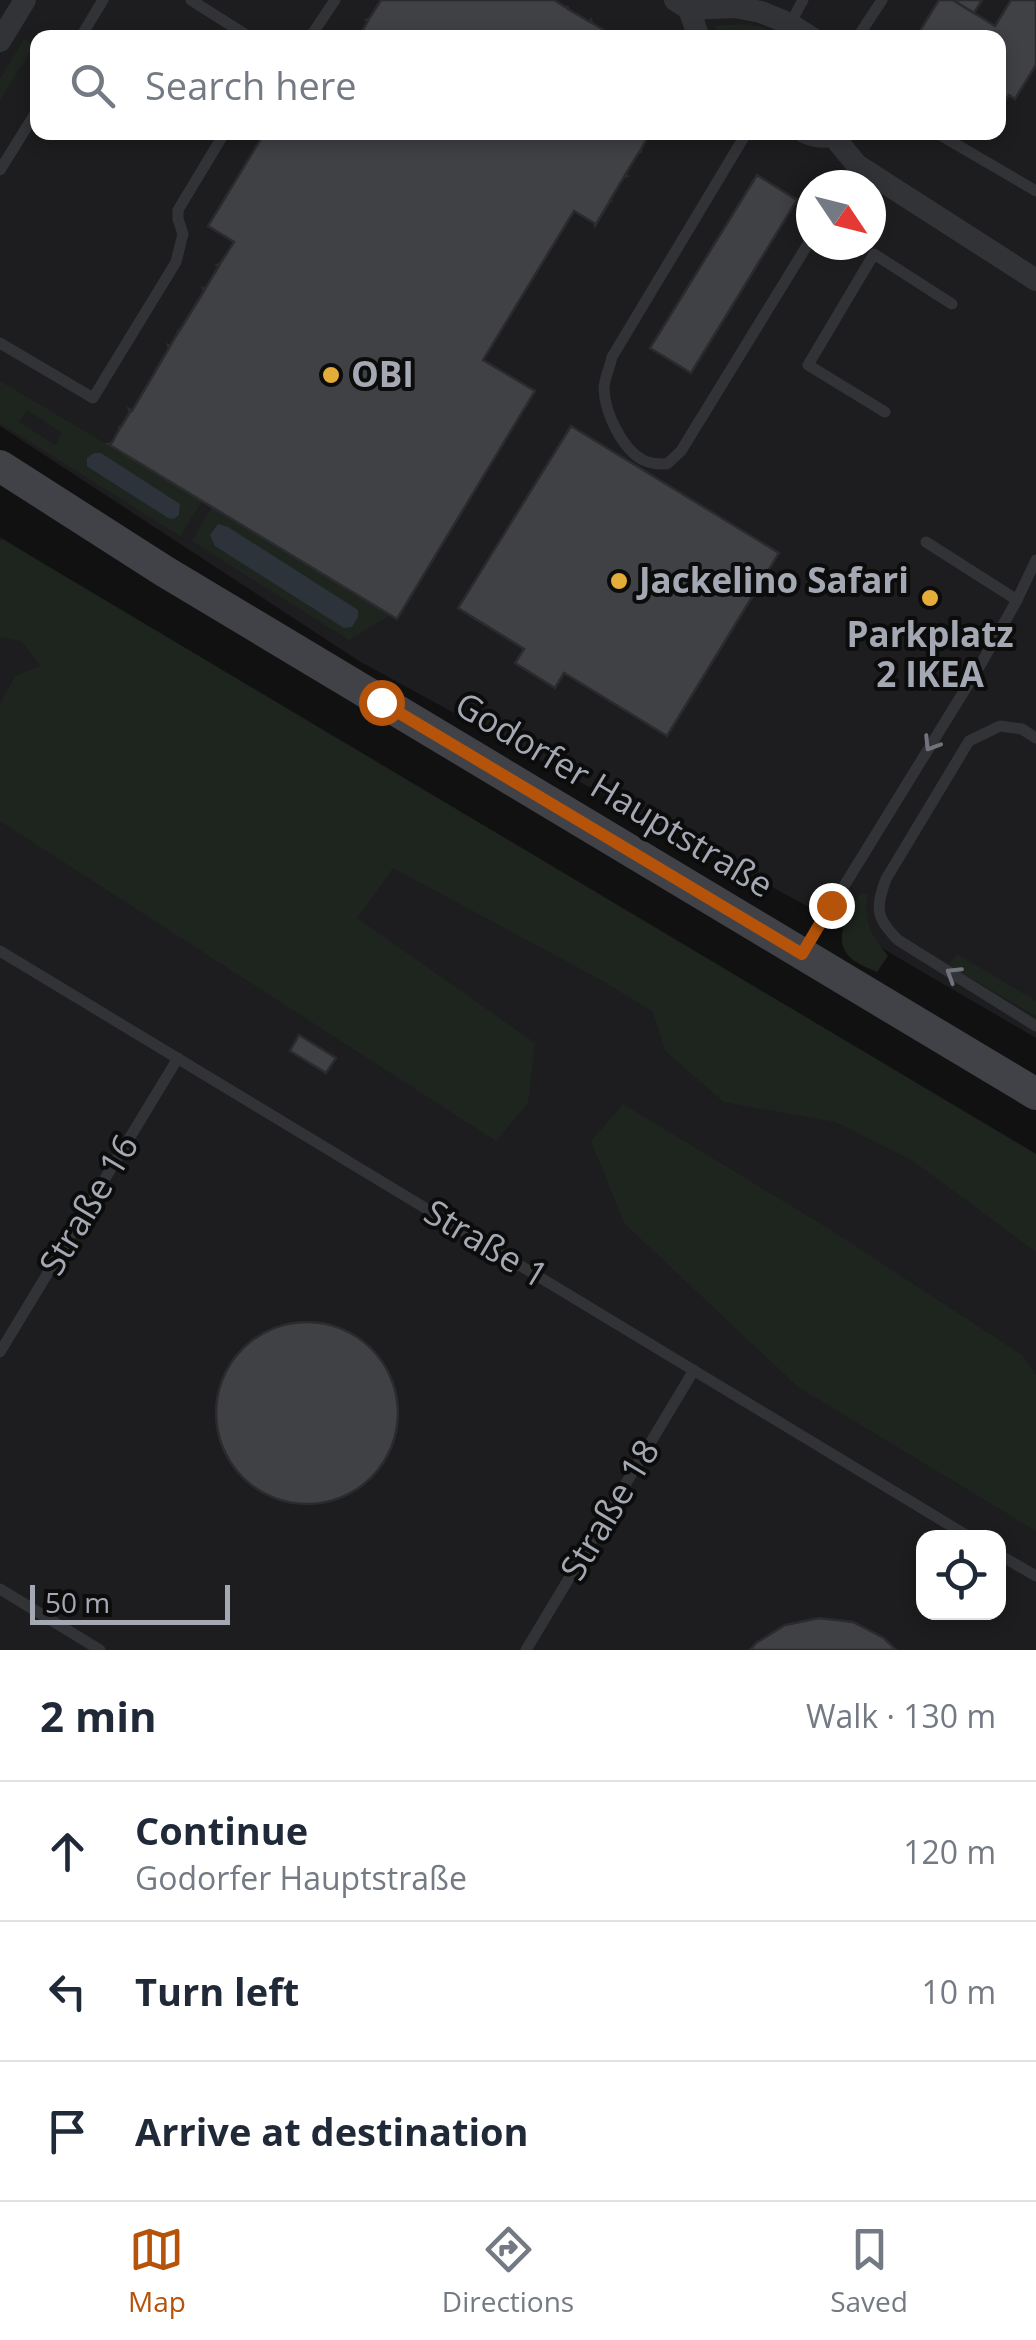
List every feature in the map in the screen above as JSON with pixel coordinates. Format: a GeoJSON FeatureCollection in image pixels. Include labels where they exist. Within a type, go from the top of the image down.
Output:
{"type":"FeatureCollection","features":[{"type":"Feature","properties":{"kind":"main road","name":"Godorfer Hauptstraße"},"geometry":{"type":"LineString","coordinates":[[0,466],[164,571],[1036,1094]]}},
{"type":"Feature","properties":{"kind":"street"},"geometry":{"type":"LineString","coordinates":[[0,41],[25,0]]}},
{"type":"Feature","properties":{"kind":"street"},"geometry":{"type":"LineString","coordinates":[[682,5],[760,12],[799,30]]}},
{"type":"Feature","properties":{"kind":"street"},"geometry":{"type":"LineString","coordinates":[[682,5],[695,30]]}},
{"type":"Feature","properties":{"kind":"street"},"geometry":{"type":"LineString","coordinates":[[840,140],[856,164],[1028,275]]}},
{"type":"Feature","properties":{"kind":"lane"},"geometry":{"type":"LineString","coordinates":[[85,30],[103,0]]}},
{"type":"Feature","properties":{"kind":"lane"},"geometry":{"type":"LineString","coordinates":[[190,0],[238,30]]}},
{"type":"Feature","properties":{"kind":"lane"},"geometry":{"type":"LineString","coordinates":[[316,30],[335,0]]}},
{"type":"Feature","properties":{"kind":"lane"},"geometry":{"type":"LineString","coordinates":[[790,24],[803,0]]}},
{"type":"Feature","properties":{"kind":"lane"},"geometry":{"type":"LineString","coordinates":[[862,30],[882,0]]}},
{"type":"Feature","properties":{"kind":"lane"},"geometry":{"type":"LineString","coordinates":[[0,170],[30,121]]}},
{"type":"Feature","properties":{"kind":"lane"},"geometry":{"type":"LineString","coordinates":[[0,343],[93,398],[176,262],[183,234],[178,210],[221,140]]}},
{"type":"Feature","properties":{"kind":"lane"},"geometry":{"type":"LineString","coordinates":[[742,140],[612,357],[604,387],[609,412],[631,451],[646,463],[667,464],[681,451],[798,260]]}},
{"type":"Feature","properties":{"kind":"lane"},"geometry":{"type":"LineString","coordinates":[[948,140],[1036,191]]}},
{"type":"Feature","properties":{"kind":"lane"},"geometry":{"type":"LineString","coordinates":[[853,170],[856,164]]}},
{"type":"Feature","properties":{"kind":"lane"},"geometry":{"type":"LineString","coordinates":[[885,412],[808,365],[874,254],[952,304]]}},
{"type":"Feature","properties":{"kind":"lane"},"geometry":{"type":"LineString","coordinates":[[926,542],[1017,600]]}},
{"type":"Feature","properties":{"kind":"lane"},"geometry":{"type":"LineString","coordinates":[[802,954],[982,662],[1036,560]]}},
{"type":"Feature","properties":{"kind":"lane"},"geometry":{"type":"LineString","coordinates":[[1036,738],[1022,729],[1000,726],[970,740],[886,879],[878,901],[881,923],[898,940],[1036,1026]]}},
{"type":"Feature","properties":{"kind":"lane","name":"Straße 1"},"geometry":{"type":"LineString","coordinates":[[0,951],[959,1530]]}},
{"type":"Feature","properties":{"kind":"lane","name":"Straße 16"},"geometry":{"type":"LineString","coordinates":[[0,1352],[178,1058]]}},
{"type":"Feature","properties":{"kind":"lane","name":"Straße 18"},"geometry":{"type":"LineString","coordinates":[[526,1650],[694,1370]]}},
{"type":"Feature","properties":{"kind":"lane"},"geometry":{"type":"LineString","coordinates":[[1006,1559],[1036,1576]]}},
{"type":"Feature","properties":{"kind":"lane"},"geometry":{"type":"LineString","coordinates":[[0,1589],[100,1650]]}},
{"type":"Feature","properties":{"kind":"shaded area"},"geometry":{"type":"Polygon","coordinates":[[[0,0],[1036,0],[1036,1038],[849,929],[359,661],[0,426],[0,0]]]}},
{"type":"Feature","properties":{"kind":"shaded area"},"geometry":{"type":"Polygon","coordinates":[[[742,24],[768,30],[716,30],[715,26],[742,24]]]}},
{"type":"Feature","properties":{"kind":"shaded area"},"geometry":{"type":"Polygon","coordinates":[[[24,39],[30,43],[30,52],[0,100],[0,79],[24,39]]]}},
{"type":"Feature","properties":{"kind":"shaded area"},"geometry":{"type":"Polygon","coordinates":[[[0,381],[202,501],[180,536],[0,423],[0,381]],[[27,410],[19,422],[55,445],[62,433],[27,410]],[[101,453],[91,469],[168,518],[179,515],[180,504],[101,453]]]}},
{"type":"Feature","properties":{"kind":"shaded area"},"geometry":{"type":"Polygon","coordinates":[[[101,453],[180,504],[179,515],[168,518],[91,469],[87,458],[101,453]]]}},
{"type":"Feature","properties":{"kind":"shaded area"},"geometry":{"type":"Polygon","coordinates":[[[212,507],[390,615],[349,640],[192,541],[212,507]]]}},
{"type":"Feature","properties":{"kind":"shaded area"},"geometry":{"type":"Polygon","coordinates":[[[218,524],[358,610],[352,627],[344,628],[215,546],[210,535],[218,524]]]}},
{"type":"Feature","properties":{"kind":"shaded area"},"geometry":{"type":"Polygon","coordinates":[[[0,537],[1036,1192],[1036,1650],[0,1650],[0,537]]]}},
{"type":"Feature","properties":{"kind":"shaded area"},"geometry":{"type":"Polygon","coordinates":[[[0,541],[1036,1154],[1036,1252],[913,1161],[836,1122],[724,1102],[665,1051],[653,1012],[393,868],[357,918],[535,1043],[528,1103],[496,1141],[0,821],[0,704],[15,676],[41,666],[21,641],[0,637],[0,541]]]}},
{"type":"Feature","properties":{"kind":"shaded area"},"geometry":{"type":"Polygon","coordinates":[[[860,894],[867,894],[870,928],[888,956],[877,972],[851,958],[842,940],[845,924],[860,894]]]}},
{"type":"Feature","properties":{"kind":"shaded area"},"geometry":{"type":"Polygon","coordinates":[[[957,954],[1036,1001],[1036,1016],[948,965],[957,954]]]}},
{"type":"Feature","properties":{"kind":"shaded area"},"geometry":{"type":"Polygon","coordinates":[[[623,1104],[826,1227],[1022,1355],[1036,1375],[1036,1531],[798,1387],[624,1223],[591,1141],[623,1104]]]}},
{"type":"Feature","properties":{"kind":"building"},"geometry":{"type":"Polygon","coordinates":[[[381,0],[554,0],[604,30],[363,30],[381,0]]]}},
{"type":"Feature","properties":{"kind":"building"},"geometry":{"type":"Polygon","coordinates":[[[939,0],[953,0],[995,26],[1011,0],[1036,0],[1036,65],[1015,99],[1009,95],[1006,100],[1006,30],[920,30],[939,0]]]}},
{"type":"Feature","properties":{"kind":"building"},"geometry":{"type":"Polygon","coordinates":[[[953,0],[982,0],[974,13],[953,0]]]}},
{"type":"Feature","properties":{"kind":"building","name":"OBI"},"geometry":{"type":"Polygon","coordinates":[[[260,140],[646,140],[595,226],[574,211],[483,360],[535,391],[397,619],[108,444],[234,242],[208,226],[260,140]]]}},
{"type":"Feature","properties":{"kind":"building"},"geometry":{"type":"Polygon","coordinates":[[[757,175],[796,199],[691,373],[650,348],[757,175]]]}},
{"type":"Feature","properties":{"kind":"building","name":"Jackelino Safari"},"geometry":{"type":"Polygon","coordinates":[[[571,426],[779,553],[667,736],[564,673],[555,688],[515,663],[524,649],[458,608],[571,426]]]}},
{"type":"Feature","properties":{"kind":"building"},"geometry":{"type":"Polygon","coordinates":[[[299,1035],[336,1058],[326,1073],[290,1051],[299,1035]]]}},
{"type":"Feature","properties":{"kind":"building"},"geometry":{"type":"Polygon","coordinates":[[[307,1322],[342,1328],[372,1348],[392,1378],[398,1413],[392,1448],[372,1478],[342,1498],[307,1504],[272,1498],[242,1478],[222,1448],[216,1413],[222,1378],[242,1348],[272,1328],[307,1322]]]}},
{"type":"Feature","properties":{"kind":"building"},"geometry":{"type":"Polygon","coordinates":[[[819,1618],[853,1622],[884,1638],[896,1650],[750,1650],[785,1625],[819,1618]]]}},
{"type":"Feature","properties":{"kind":"place","name":"OBI"},"geometry":{"type":"Point","coordinates":[331,375]}},
{"type":"Feature","properties":{"kind":"place","name":"Jackelino Safari"},"geometry":{"type":"Point","coordinates":[619,581]}},
{"type":"Feature","properties":{"kind":"place","name":"Parkplatz 2 IKEA"},"geometry":{"type":"Point","coordinates":[930,598]}},
{"type":"Feature","properties":{"kind":"route"},"geometry":{"type":"LineString","coordinates":[[381,702],[802,954],[831,905]]}}]}
